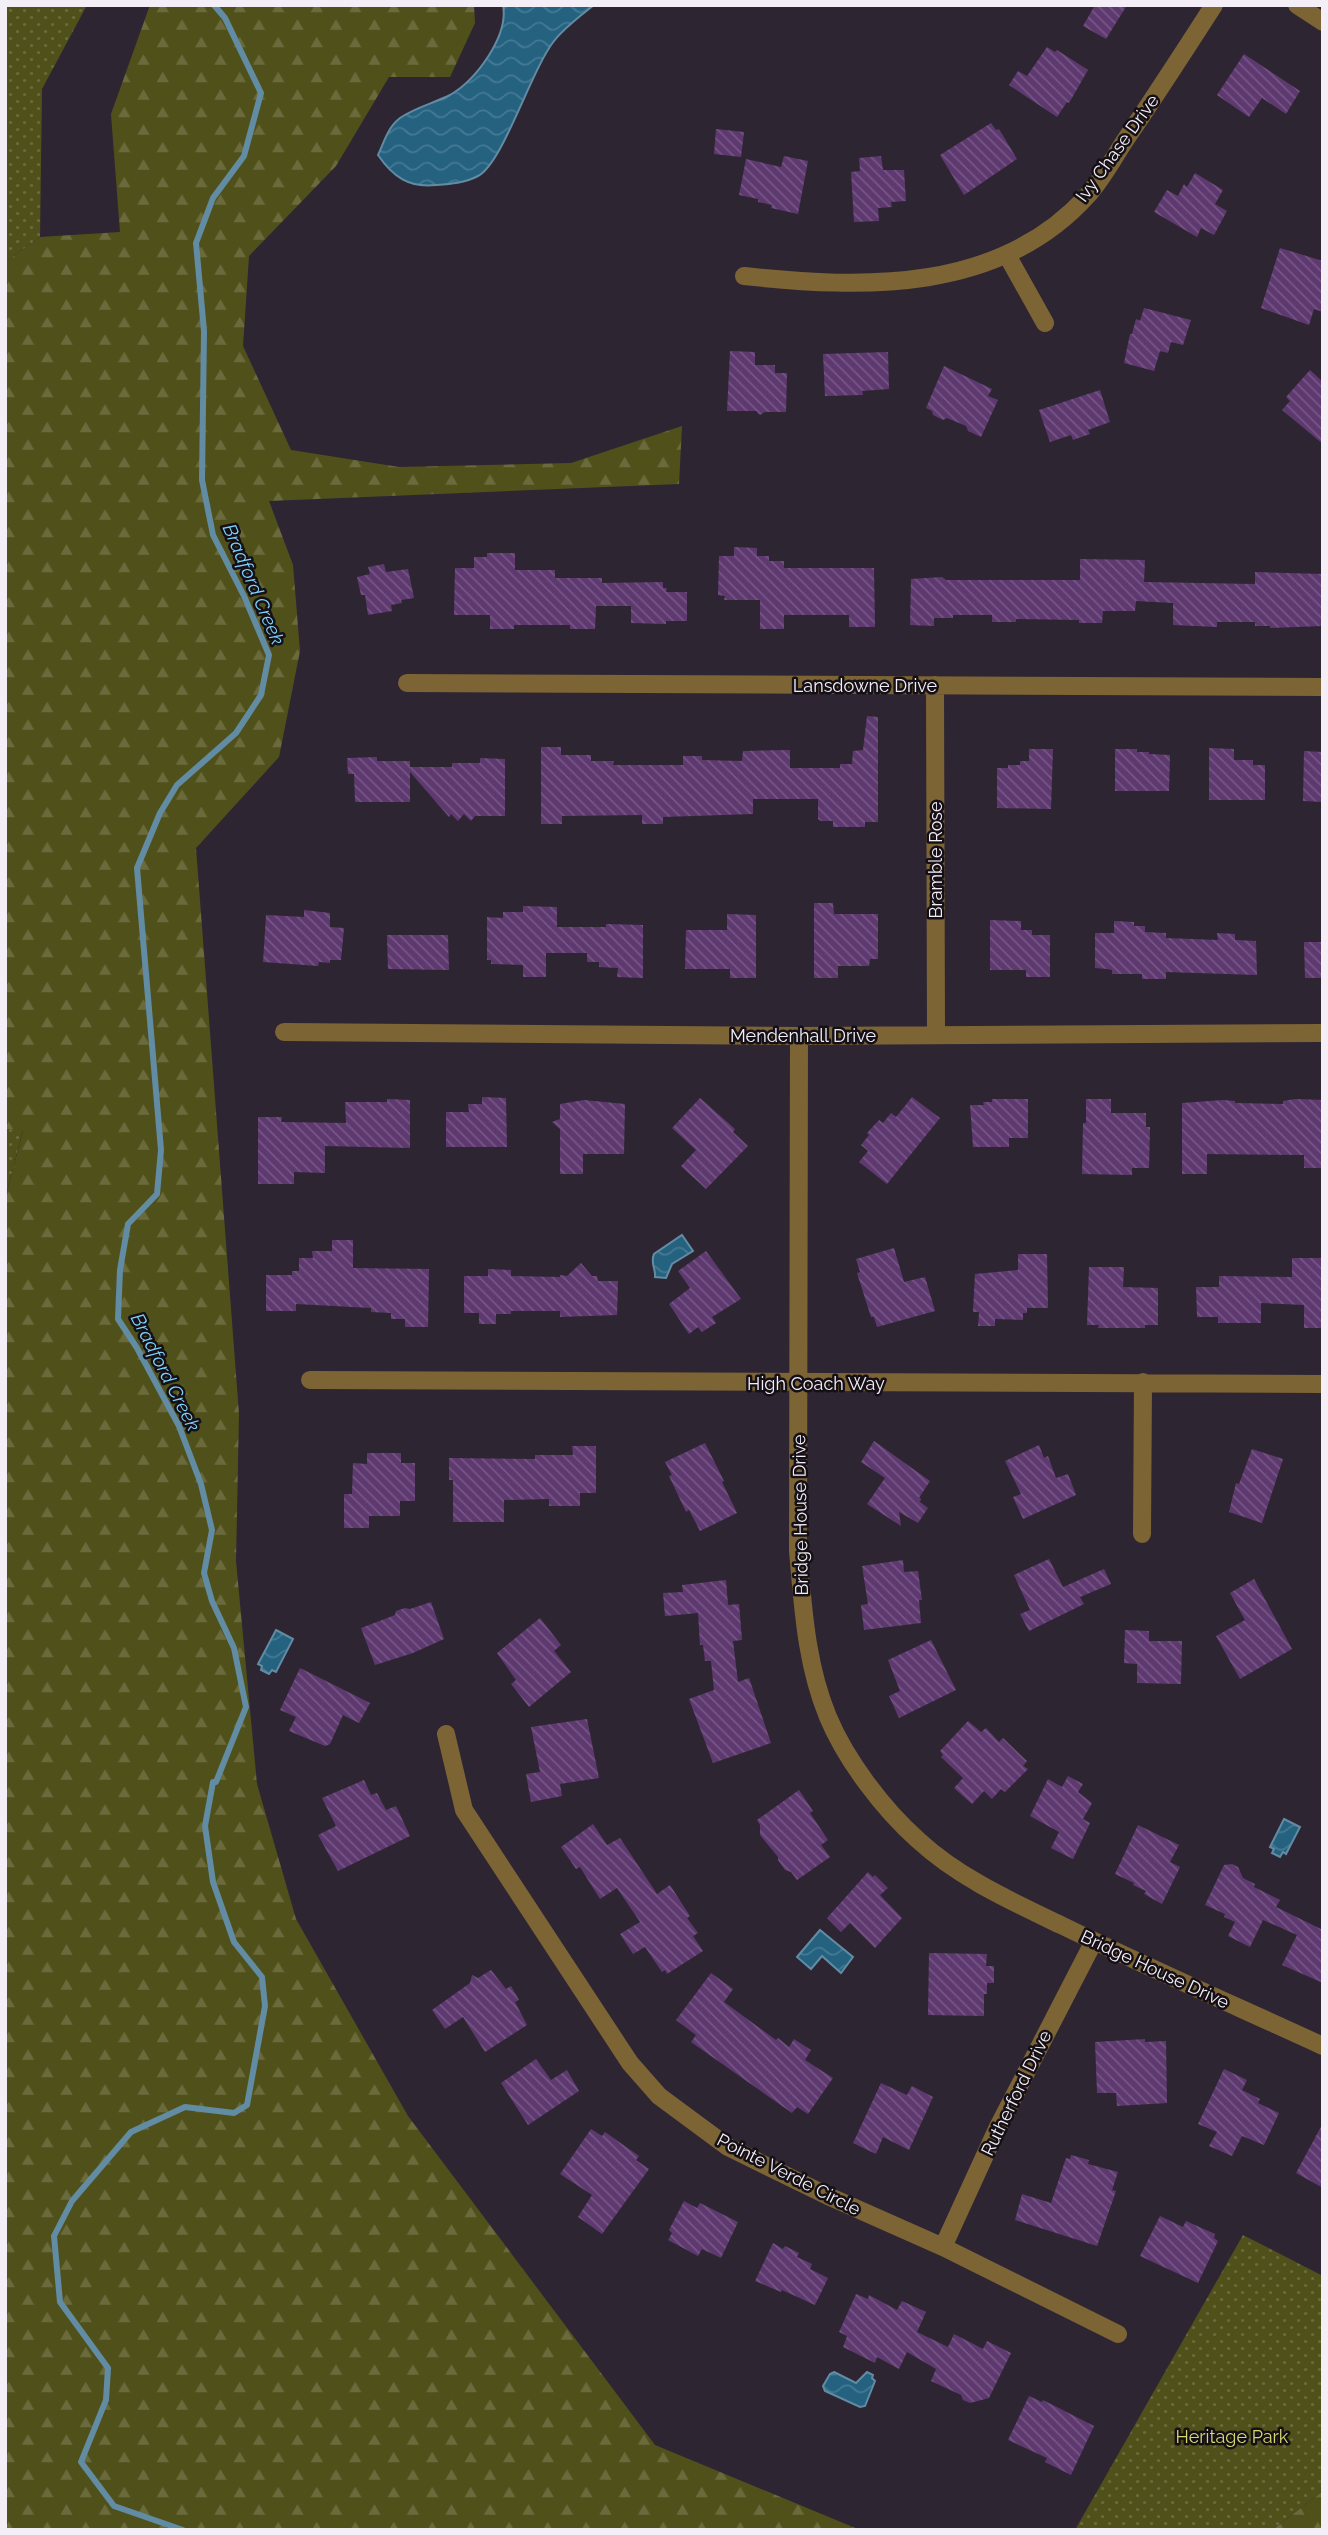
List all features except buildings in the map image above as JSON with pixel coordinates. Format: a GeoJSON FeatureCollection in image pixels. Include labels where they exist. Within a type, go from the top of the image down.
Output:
{"type":"FeatureCollection","features":[{"type":"Feature","properties":{"kind":"street","name":"Ivy Chase Drive"},"geometry":{"type":"LineString","coordinates":[[744,276],[805,283],[912,280],[959,273],[1007,255],[1049,230],[1088,195],[1214,5]]}},
{"type":"Feature","properties":{"kind":"street"},"geometry":{"type":"LineString","coordinates":[[1297,5],[1323,22]]}},
{"type":"Feature","properties":{"kind":"street"},"geometry":{"type":"LineString","coordinates":[[1007,255],[1045,323]]}},
{"type":"Feature","properties":{"kind":"street","name":"Lansdowne Drive"},"geometry":{"type":"LineString","coordinates":[[407,683],[1323,687]]}},
{"type":"Feature","properties":{"kind":"street","name":"Bramble Rose"},"geometry":{"type":"LineString","coordinates":[[935,685],[936,1034]]}},
{"type":"Feature","properties":{"kind":"street","name":"Mendenhall Drive"},"geometry":{"type":"LineString","coordinates":[[284,1032],[799,1036],[1323,1033]]}},
{"type":"Feature","properties":{"kind":"street","name":"Bridge House Drive"},"geometry":{"type":"LineString","coordinates":[[799,1036],[798,1551],[804,1629],[812,1670],[828,1717],[859,1774],[918,1840],[983,1887],[1323,2046]]}},
{"type":"Feature","properties":{"kind":"street","name":"High Coach Way"},"geometry":{"type":"LineString","coordinates":[[310,1380],[1323,1384]]}},
{"type":"Feature","properties":{"kind":"street"},"geometry":{"type":"LineString","coordinates":[[1142,1534],[1143,1382]]}},
{"type":"Feature","properties":{"kind":"street","name":"Pointe Verde Circle"},"geometry":{"type":"LineString","coordinates":[[446,1734],[464,1810],[630,2063],[659,2096],[728,2147],[828,2196],[943,2247],[1118,2333]]}},
{"type":"Feature","properties":{"kind":"street","name":"Rutherford Drive"},"geometry":{"type":"LineString","coordinates":[[943,2247],[997,2129],[1094,1941]]}},
{"type":"Feature","properties":{"kind":"green space"},"geometry":{"type":"Polygon","coordinates":[[[5,5],[87,5],[42,89],[40,237],[5,262],[5,5]]]}},
{"type":"Feature","properties":{"kind":"green space"},"geometry":{"type":"Polygon","coordinates":[[[150,5],[474,5],[475,23],[450,77],[389,77],[336,166],[249,256],[243,346],[291,450],[399,467],[571,463],[682,426],[679,484],[269,501],[293,565],[300,651],[279,757],[196,848],[239,1414],[236,1561],[257,1784],[296,1919],[408,2116],[655,2445],[860,2530],[5,2530],[5,1199],[23,1131],[5,1129],[5,262],[40,237],[120,232],[111,114],[150,5]]]}},
{"type":"Feature","properties":{"kind":"green space"},"geometry":{"type":"Polygon","coordinates":[[[5,1129],[23,1130],[5,1199],[5,1129]]]}},
{"type":"Feature","properties":{"kind":"green space","name":"Heritage Park"},"geometry":{"type":"Polygon","coordinates":[[[1243,2235],[1323,2276],[1323,2491],[1272,2530],[1075,2530],[1243,2235]]]}},
{"type":"Feature","properties":{"kind":"green space"},"geometry":{"type":"Polygon","coordinates":[[[1323,2491],[1323,2530],[1272,2530],[1323,2491]]]}},
{"type":"Feature","properties":{"kind":"water"},"geometry":{"type":"Polygon","coordinates":[[[503,5],[594,5],[554,41],[488,168],[478,176],[452,184],[418,185],[402,179],[378,155],[389,130],[406,114],[450,95],[470,79],[496,43],[504,17],[503,5]]]}},
{"type":"Feature","properties":{"kind":"water"},"geometry":{"type":"Polygon","coordinates":[[[682,1235],[693,1251],[672,1264],[666,1278],[655,1277],[654,1254],[682,1235]]]}},
{"type":"Feature","properties":{"kind":"water"},"geometry":{"type":"Polygon","coordinates":[[[276,1630],[293,1639],[276,1672],[272,1670],[269,1674],[261,1670],[262,1666],[258,1664],[276,1630]]]}},
{"type":"Feature","properties":{"kind":"water"},"geometry":{"type":"Polygon","coordinates":[[[1284,1819],[1300,1827],[1286,1854],[1283,1852],[1280,1857],[1272,1853],[1274,1849],[1270,1847],[1284,1819]]]}},
{"type":"Feature","properties":{"kind":"water"},"geometry":{"type":"Polygon","coordinates":[[[820,1930],[853,1957],[841,1973],[822,1956],[811,1969],[797,1957],[820,1930]]]}},
{"type":"Feature","properties":{"kind":"water"},"geometry":{"type":"Polygon","coordinates":[[[834,2372],[856,2383],[867,2372],[873,2375],[875,2381],[865,2406],[860,2407],[825,2391],[823,2386],[834,2372]]]}},
{"type":"Feature","properties":{"kind":"waterway","name":"Bradford Creek"},"geometry":{"type":"LineString","coordinates":[[183,2530],[114,2506],[81,2462],[106,2400],[108,2368],[60,2302],[54,2236],[72,2201],[131,2132],[185,2107],[234,2113],[247,2105],[265,2006],[262,1977],[234,1942],[213,1882],[205,1826],[213,1782],[216,1782],[246,1707],[234,1648],[212,1601],[204,1573],[212,1530],[201,1484],[179,1426],[137,1348],[118,1319],[120,1270],[128,1224],[157,1194],[161,1150],[137,868],[160,813],[177,785],[236,733],[261,695],[269,655],[244,596],[213,535],[202,480],[204,331],[196,243],[213,198],[244,156],[261,93],[225,18],[214,5]]}}]}
